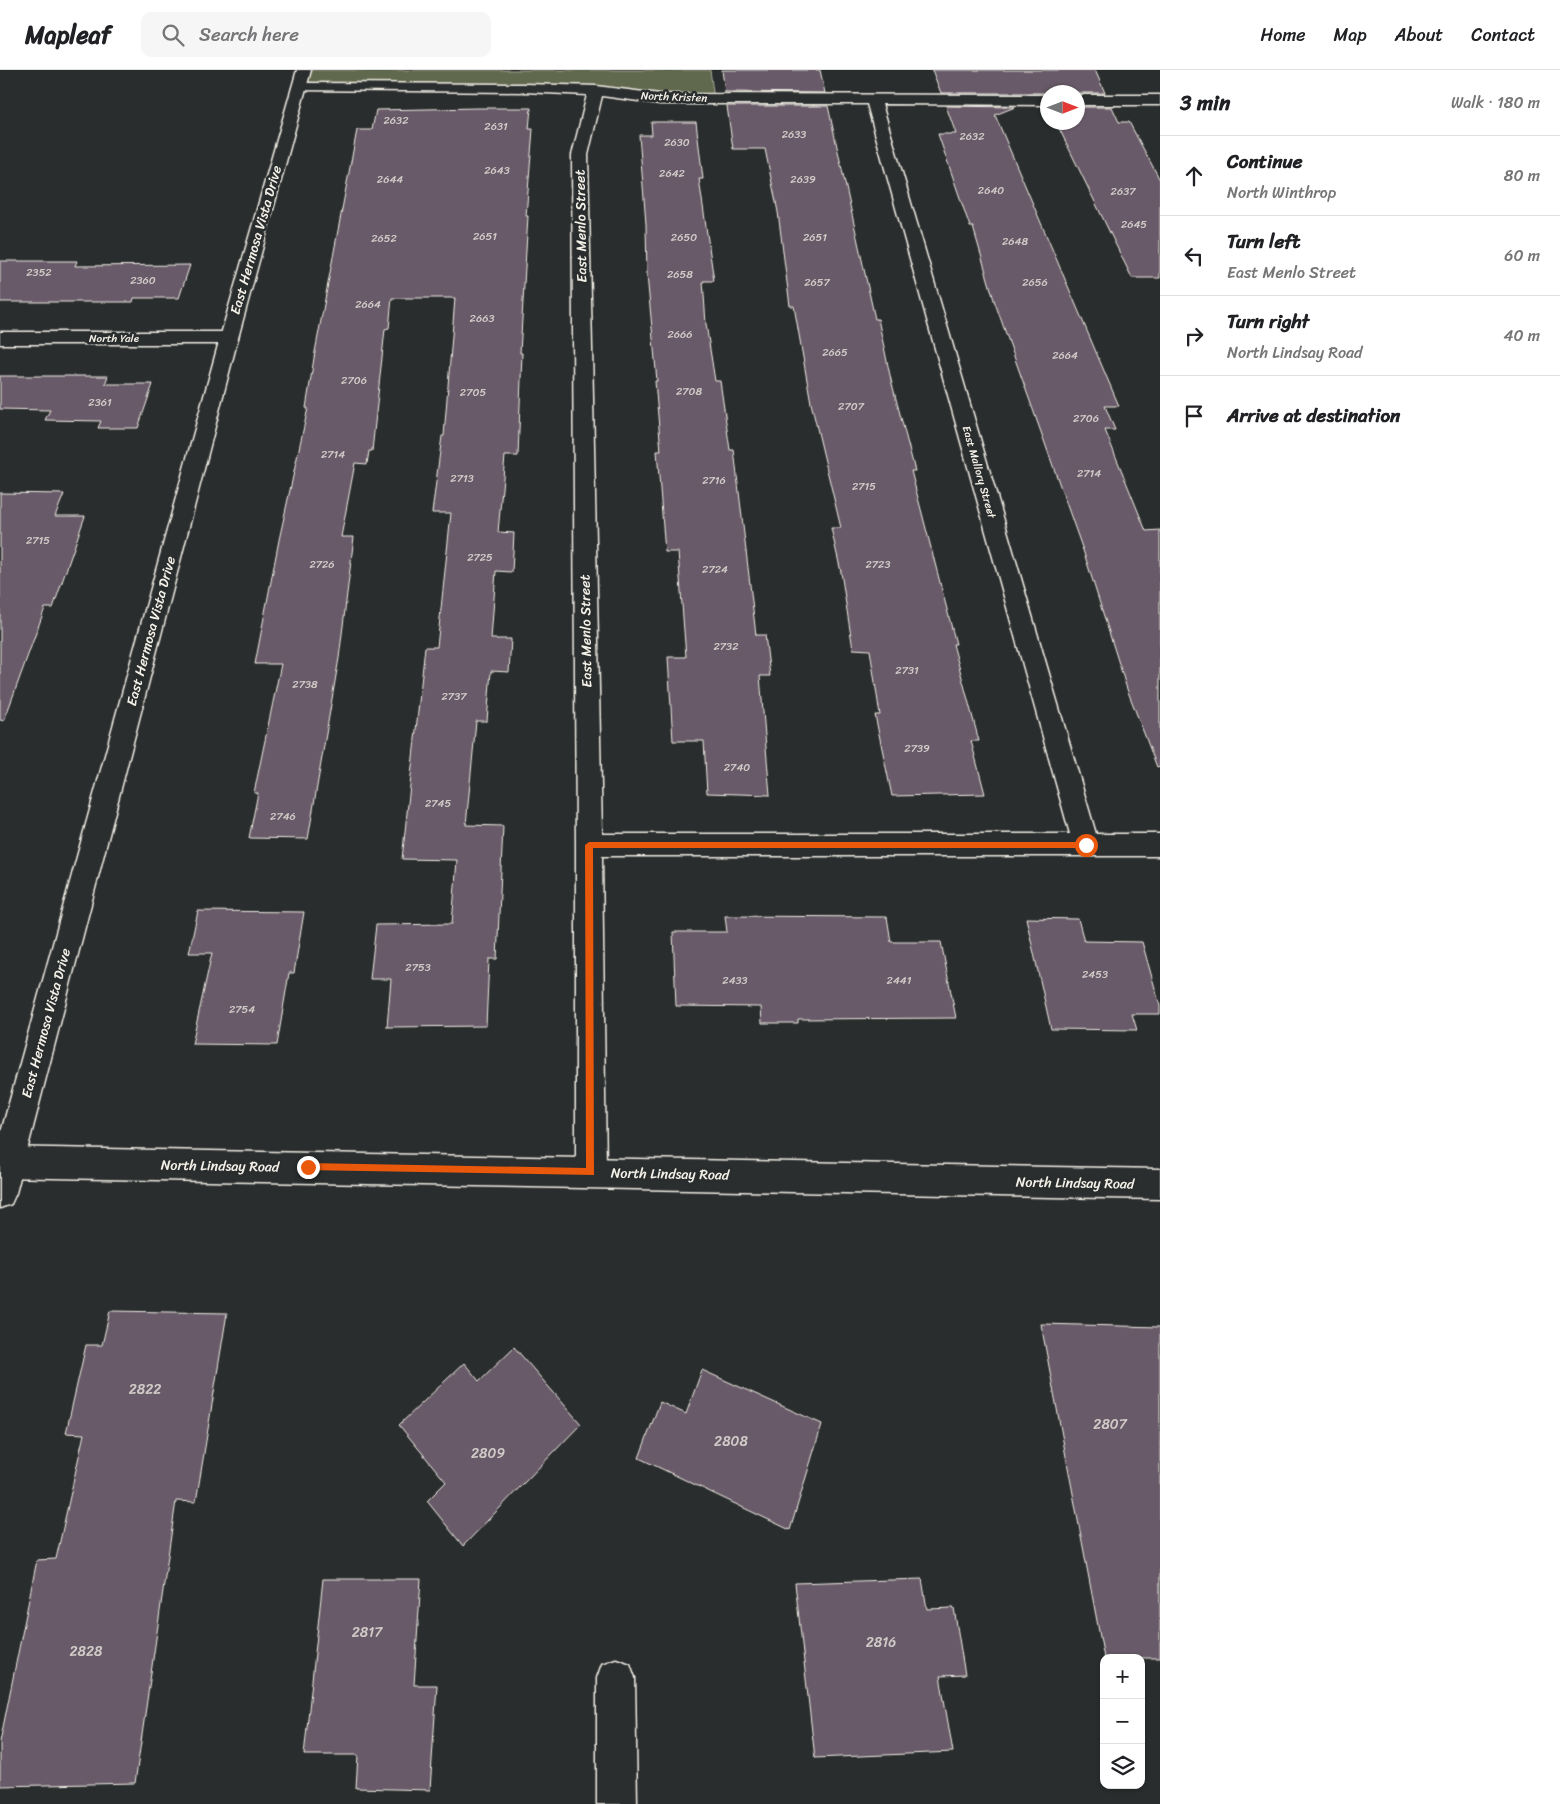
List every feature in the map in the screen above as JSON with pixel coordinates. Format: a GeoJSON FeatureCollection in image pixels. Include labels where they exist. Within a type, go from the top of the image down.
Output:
{"type":"FeatureCollection","features":[{"type":"Feature","properties":{"kind":"street","name":"North Kristen"},"geometry":{"type":"LineString","coordinates":[[302,78],[454,87],[596,91],[660,99],[1040,100]]}},
{"type":"Feature","properties":{"kind":"street","name":"East Hermosa Vista Drive"},"geometry":{"type":"LineString","coordinates":[[0,1193],[4,1162],[302,78]]}},
{"type":"Feature","properties":{"kind":"street","name":"East Menlo Street"},"geometry":{"type":"LineString","coordinates":[[591,1172],[589,845],[580,155],[596,91]]}},
{"type":"Feature","properties":{"kind":"street","name":"East Mallory Street"},"geometry":{"type":"LineString","coordinates":[[873,100],[1086,845]]}},
{"type":"Feature","properties":{"kind":"street"},"geometry":{"type":"LineString","coordinates":[[1085,100],[1160,100]]}},
{"type":"Feature","properties":{"kind":"street","name":"North Yale"},"geometry":{"type":"LineString","coordinates":[[0,338],[229,338]]}},
{"type":"Feature","properties":{"kind":"street"},"geometry":{"type":"LineString","coordinates":[[589,845],[1160,845]]}},
{"type":"Feature","properties":{"kind":"street","name":"North Lindsay Road"},"geometry":{"type":"LineString","coordinates":[[4,1162],[1160,1184]]}},
{"type":"Feature","properties":{"kind":"street"},"geometry":{"type":"LineString","coordinates":[[616,1678],[617,1804]]}},
{"type":"Feature","properties":{"kind":"green space"},"geometry":{"type":"Polygon","coordinates":[[[304,70],[710,70],[714,99],[596,91],[300,87],[304,70]]]}},
{"type":"Feature","properties":{"kind":"building"},"geometry":{"type":"Polygon","coordinates":[[[722,70],[820,70],[825,93],[725,92],[722,70]]]}},
{"type":"Feature","properties":{"kind":"building"},"geometry":{"type":"Polygon","coordinates":[[[932,70],[1095,70],[1105,93],[1085,93],[1085,85],[1040,85],[1040,93],[941,93],[932,70]]]}},
{"type":"Feature","properties":{"kind":"building"},"geometry":{"type":"Polygon","coordinates":[[[727,106],[828,106],[875,319],[878,319],[891,380],[915,471],[911,471],[956,644],[953,644],[979,741],[971,741],[985,794],[892,796],[875,715],[880,715],[870,650],[853,649],[841,572],[831,528],[841,528],[811,403],[794,306],[790,306],[778,212],[765,149],[733,149],[727,106]]]}},
{"type":"Feature","properties":{"kind":"building"},"geometry":{"type":"Polygon","coordinates":[[[946,106],[1015,107],[995,115],[1119,406],[1105,406],[1115,430],[1105,430],[1146,531],[1160,530],[1160,766],[1157,767],[1127,689],[1084,553],[994,300],[973,227],[970,227],[938,134],[956,134],[946,106]]]}},
{"type":"Feature","properties":{"kind":"building"},"geometry":{"type":"Polygon","coordinates":[[[1085,107],[1112,107],[1119,122],[1129,122],[1160,180],[1160,278],[1132,278],[1060,130],[1085,130],[1085,107]]]}},
{"type":"Feature","properties":{"kind":"building"},"geometry":{"type":"Polygon","coordinates":[[[531,108],[529,129],[533,129],[526,216],[528,216],[520,353],[522,353],[518,456],[505,456],[498,532],[514,533],[512,572],[496,571],[491,639],[511,639],[509,672],[491,671],[487,721],[476,721],[466,825],[503,826],[497,959],[489,959],[486,1026],[387,1027],[391,979],[370,979],[376,925],[452,924],[457,860],[402,859],[425,647],[437,647],[451,513],[432,513],[442,436],[444,436],[455,298],[392,298],[389,328],[385,329],[372,451],[369,451],[367,464],[355,463],[341,537],[354,537],[339,658],[308,839],[249,838],[258,793],[254,793],[281,664],[255,664],[279,540],[308,408],[306,408],[315,352],[357,130],[372,130],[376,110],[531,108]]]}},
{"type":"Feature","properties":{"kind":"building"},"geometry":{"type":"Polygon","coordinates":[[[651,122],[696,122],[703,179],[699,179],[714,281],[703,281],[706,324],[715,381],[720,381],[730,450],[734,450],[756,635],[765,635],[770,676],[760,676],[770,795],[707,793],[704,741],[673,741],[668,657],[686,657],[678,552],[665,552],[657,451],[661,451],[655,381],[657,381],[647,275],[646,224],[639,135],[652,135],[651,122]]]}},
{"type":"Feature","properties":{"kind":"building"},"geometry":{"type":"Polygon","coordinates":[[[0,261],[77,261],[75,266],[190,265],[179,298],[134,298],[133,302],[0,302],[0,261]]]}},
{"type":"Feature","properties":{"kind":"building"},"geometry":{"type":"Polygon","coordinates":[[[0,376],[108,376],[105,384],[153,384],[138,428],[98,428],[101,421],[45,420],[50,410],[0,409],[0,376]]]}},
{"type":"Feature","properties":{"kind":"building"},"geometry":{"type":"Polygon","coordinates":[[[0,493],[64,494],[55,516],[85,516],[53,608],[45,608],[4,721],[0,720],[0,493]]]}},
{"type":"Feature","properties":{"kind":"building"},"geometry":{"type":"Polygon","coordinates":[[[198,911],[304,912],[294,973],[289,973],[277,1045],[192,1044],[212,953],[189,953],[198,911]]]}},
{"type":"Feature","properties":{"kind":"building"},"geometry":{"type":"Polygon","coordinates":[[[725,916],[887,917],[891,942],[941,942],[956,1018],[798,1019],[798,1023],[762,1023],[761,1007],[676,1006],[673,932],[727,932],[725,916]]]}},
{"type":"Feature","properties":{"kind":"building"},"geometry":{"type":"Polygon","coordinates":[[[1026,918],[1078,919],[1084,941],[1142,942],[1160,1006],[1160,1014],[1132,1014],[1137,1030],[1051,1029],[1026,918]]]}},
{"type":"Feature","properties":{"kind":"building"},"geometry":{"type":"Polygon","coordinates":[[[110,1311],[227,1313],[196,1502],[176,1501],[135,1783],[0,1786],[0,1742],[37,1560],[56,1559],[84,1434],[66,1433],[86,1345],[102,1345],[110,1311]]]}},
{"type":"Feature","properties":{"kind":"building"},"geometry":{"type":"Polygon","coordinates":[[[1041,1324],[1160,1327],[1160,1658],[1145,1658],[1145,1654],[1103,1654],[1041,1324]]]}},
{"type":"Feature","properties":{"kind":"building"},"geometry":{"type":"Polygon","coordinates":[[[514,1347],[581,1424],[463,1546],[427,1501],[446,1482],[399,1425],[464,1363],[479,1381],[514,1347]]]}},
{"type":"Feature","properties":{"kind":"building"},"geometry":{"type":"Polygon","coordinates":[[[702,1370],[822,1424],[790,1530],[639,1458],[660,1402],[686,1414],[702,1370]]]}},
{"type":"Feature","properties":{"kind":"building"},"geometry":{"type":"Polygon","coordinates":[[[323,1579],[421,1579],[414,1685],[437,1685],[430,1790],[356,1788],[358,1755],[304,1755],[323,1579]]]}},
{"type":"Feature","properties":{"kind":"building"},"geometry":{"type":"Polygon","coordinates":[[[922,1579],[927,1609],[954,1608],[965,1675],[940,1676],[953,1752],[815,1758],[795,1583],[922,1579]]]}},
{"type":"Feature","properties":{"kind":"route"},"geometry":{"type":"LineString","coordinates":[[308,1167],[591,1172],[589,845],[1086,845]]}}]}
